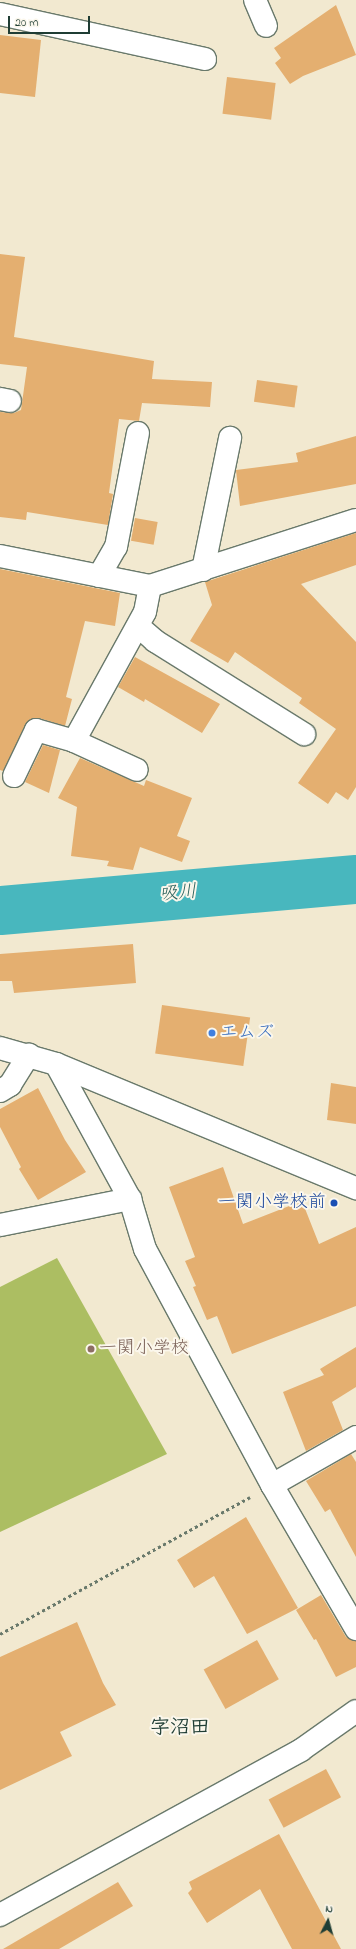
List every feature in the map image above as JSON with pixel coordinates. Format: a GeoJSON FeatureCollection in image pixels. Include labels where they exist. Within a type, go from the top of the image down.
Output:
{"type":"FeatureCollection","features":[{"type":"Feature","properties":{"kind":"street"},"geometry":{"type":"LineString","coordinates":[[255,0],[266,26]]}},
{"type":"Feature","properties":{"kind":"street"},"geometry":{"type":"LineString","coordinates":[[0,14],[205,59]]}},
{"type":"Feature","properties":{"kind":"street"},"geometry":{"type":"LineString","coordinates":[[99,576],[116,547],[138,433]]}},
{"type":"Feature","properties":{"kind":"street"},"geometry":{"type":"LineString","coordinates":[[203,570],[230,438]]}},
{"type":"Feature","properties":{"kind":"street"},"geometry":{"type":"LineString","coordinates":[[0,556],[150,586],[356,520]]}},
{"type":"Feature","properties":{"kind":"street"},"geometry":{"type":"LineString","coordinates":[[74,741],[145,612],[150,586]]}},
{"type":"Feature","properties":{"kind":"street"},"geometry":{"type":"LineString","coordinates":[[138,626],[155,641],[304,734]]}},
{"type":"Feature","properties":{"kind":"street"},"geometry":{"type":"LineString","coordinates":[[14,776],[36,730],[74,741],[137,770]]}},
{"type":"Feature","properties":{"kind":"street"},"geometry":{"type":"LineString","coordinates":[[0,1048],[29,1054],[56,1064],[356,1188]]}},
{"type":"Feature","properties":{"kind":"street"},"geometry":{"type":"LineString","coordinates":[[0,1091],[10,1086],[29,1054]]}},
{"type":"Feature","properties":{"kind":"street"},"geometry":{"type":"LineString","coordinates":[[56,1064],[130,1199],[144,1249],[272,1485],[356,1628]]}},
{"type":"Feature","properties":{"kind":"street"},"geometry":{"type":"LineString","coordinates":[[0,1225],[130,1199]]}},
{"type":"Feature","properties":{"kind":"street"},"geometry":{"type":"LineString","coordinates":[[272,1485],[356,1437]]}},
{"type":"Feature","properties":{"kind":"street"},"geometry":{"type":"LineString","coordinates":[[0,1914],[301,1750],[356,1711]]}},
{"type":"Feature","properties":{"kind":"path"},"geometry":{"type":"LineString","coordinates":[[0,1634],[272,1485]]}},
{"type":"Feature","properties":{"kind":"green space"},"geometry":{"type":"Polygon","coordinates":[[[57,1258],[167,1454],[0,1532],[0,1287],[57,1258]]]}},
{"type":"Feature","properties":{"kind":"building"},"geometry":{"type":"Polygon","coordinates":[[[336,5],[356,55],[303,76],[290,84],[275,63],[281,58],[274,48],[336,5]]]}},
{"type":"Feature","properties":{"kind":"building"},"geometry":{"type":"Polygon","coordinates":[[[0,35],[41,40],[35,97],[0,93],[0,35]]]}},
{"type":"Feature","properties":{"kind":"building"},"geometry":{"type":"Polygon","coordinates":[[[227,77],[276,83],[271,120],[222,114],[227,77]]]}},
{"type":"Feature","properties":{"kind":"building"},"geometry":{"type":"Polygon","coordinates":[[[0,254],[25,257],[14,337],[154,361],[152,379],[212,382],[210,407],[142,403],[139,421],[119,419],[109,493],[113,494],[108,525],[27,512],[26,520],[0,517],[0,412],[14,413],[21,410],[27,367],[0,364],[0,254]]]}},
{"type":"Feature","properties":{"kind":"building"},"geometry":{"type":"Polygon","coordinates":[[[257,380],[298,386],[295,407],[254,402],[257,380]]]}},
{"type":"Feature","properties":{"kind":"building"},"geometry":{"type":"Polygon","coordinates":[[[356,436],[356,484],[240,506],[236,470],[298,462],[296,453],[356,436]]]}},
{"type":"Feature","properties":{"kind":"building"},"geometry":{"type":"Polygon","coordinates":[[[135,518],[158,522],[154,545],[131,541],[135,518]]]}},
{"type":"Feature","properties":{"kind":"building"},"geometry":{"type":"Polygon","coordinates":[[[356,533],[356,565],[301,584],[356,642],[356,787],[348,800],[336,792],[328,804],[298,783],[336,729],[299,703],[302,698],[235,652],[228,663],[190,641],[212,605],[205,582],[356,533]]]}},
{"type":"Feature","properties":{"kind":"building"},"geometry":{"type":"Polygon","coordinates":[[[0,569],[120,593],[115,626],[85,621],[66,697],[72,699],[65,726],[39,718],[29,720],[3,771],[0,770],[0,569]]]}},
{"type":"Feature","properties":{"kind":"building"},"geometry":{"type":"Polygon","coordinates":[[[135,657],[220,704],[202,733],[145,699],[144,702],[118,687],[135,657]]]}},
{"type":"Feature","properties":{"kind":"building"},"geometry":{"type":"Polygon","coordinates":[[[43,745],[60,750],[49,793],[25,782],[43,745]]]}},
{"type":"Feature","properties":{"kind":"building"},"geometry":{"type":"Polygon","coordinates":[[[80,758],[144,786],[146,780],[192,798],[177,836],[190,841],[182,862],[140,847],[133,870],[107,866],[109,861],[71,856],[77,807],[58,798],[80,758]]]}},
{"type":"Feature","properties":{"kind":"building"},"geometry":{"type":"Polygon","coordinates":[[[133,944],[136,983],[14,993],[12,981],[0,981],[0,954],[133,944]]]}},
{"type":"Feature","properties":{"kind":"building"},"geometry":{"type":"Polygon","coordinates":[[[162,1005],[250,1017],[243,1066],[155,1054],[162,1005]]]}},
{"type":"Feature","properties":{"kind":"building"},"geometry":{"type":"Polygon","coordinates":[[[331,1083],[356,1087],[356,1124],[327,1120],[331,1083]]]}},
{"type":"Feature","properties":{"kind":"building"},"geometry":{"type":"Polygon","coordinates":[[[38,1088],[65,1140],[86,1172],[38,1200],[19,1169],[21,1167],[0,1127],[0,1109],[38,1088]]]}},
{"type":"Feature","properties":{"kind":"building"},"geometry":{"type":"Polygon","coordinates":[[[223,1167],[243,1224],[302,1201],[319,1244],[356,1227],[356,1306],[232,1354],[217,1316],[207,1320],[193,1287],[196,1286],[185,1261],[195,1257],[169,1187],[223,1167]]]}},
{"type":"Feature","properties":{"kind":"building"},"geometry":{"type":"Polygon","coordinates":[[[356,1347],[356,1387],[332,1402],[343,1430],[306,1451],[283,1392],[324,1375],[320,1369],[356,1347]]]}},
{"type":"Feature","properties":{"kind":"building"},"geometry":{"type":"Polygon","coordinates":[[[351,1454],[356,1462],[356,1557],[330,1509],[325,1512],[306,1481],[351,1454]]]}},
{"type":"Feature","properties":{"kind":"building"},"geometry":{"type":"Polygon","coordinates":[[[246,1517],[298,1608],[247,1634],[214,1576],[194,1588],[177,1560],[246,1517]]]}},
{"type":"Feature","properties":{"kind":"building"},"geometry":{"type":"Polygon","coordinates":[[[321,1595],[346,1637],[356,1641],[356,1667],[336,1677],[316,1639],[314,1640],[296,1610],[321,1595]]]}},
{"type":"Feature","properties":{"kind":"building"},"geometry":{"type":"Polygon","coordinates":[[[77,1622],[103,1683],[116,1705],[60,1732],[72,1756],[0,1790],[0,1657],[77,1622]]]}},
{"type":"Feature","properties":{"kind":"building"},"geometry":{"type":"Polygon","coordinates":[[[257,1640],[279,1679],[225,1709],[204,1670],[257,1640]]]}},
{"type":"Feature","properties":{"kind":"building"},"geometry":{"type":"Polygon","coordinates":[[[326,1769],[341,1797],[284,1828],[269,1800],[326,1769]]]}},
{"type":"Feature","properties":{"kind":"building"},"geometry":{"type":"Polygon","coordinates":[[[279,1834],[341,1949],[292,1949],[260,1889],[207,1923],[188,1893],[192,1889],[189,1882],[279,1834]]]}},
{"type":"Feature","properties":{"kind":"building"},"geometry":{"type":"Polygon","coordinates":[[[118,1882],[133,1906],[59,1949],[3,1949],[118,1882]]]}},
{"type":"Feature","properties":{"kind":"waterway","name":"吸川"},"geometry":{"type":"LineString","coordinates":[[0,910],[356,879]]}},
{"type":"Feature","properties":{"kind":"place","name":"エムズ"},"geometry":{"type":"Point","coordinates":[212,1033]}},
{"type":"Feature","properties":{"kind":"place","name":"一関小学校前"},"geometry":{"type":"Point","coordinates":[334,1203]}},
{"type":"Feature","properties":{"kind":"place","name":"一関小学校"},"geometry":{"type":"Point","coordinates":[91,1349]}},
{"type":"Feature","properties":{"kind":"district","name":"字沼田"},"geometry":{"type":"Point","coordinates":[180,1728]}}]}
